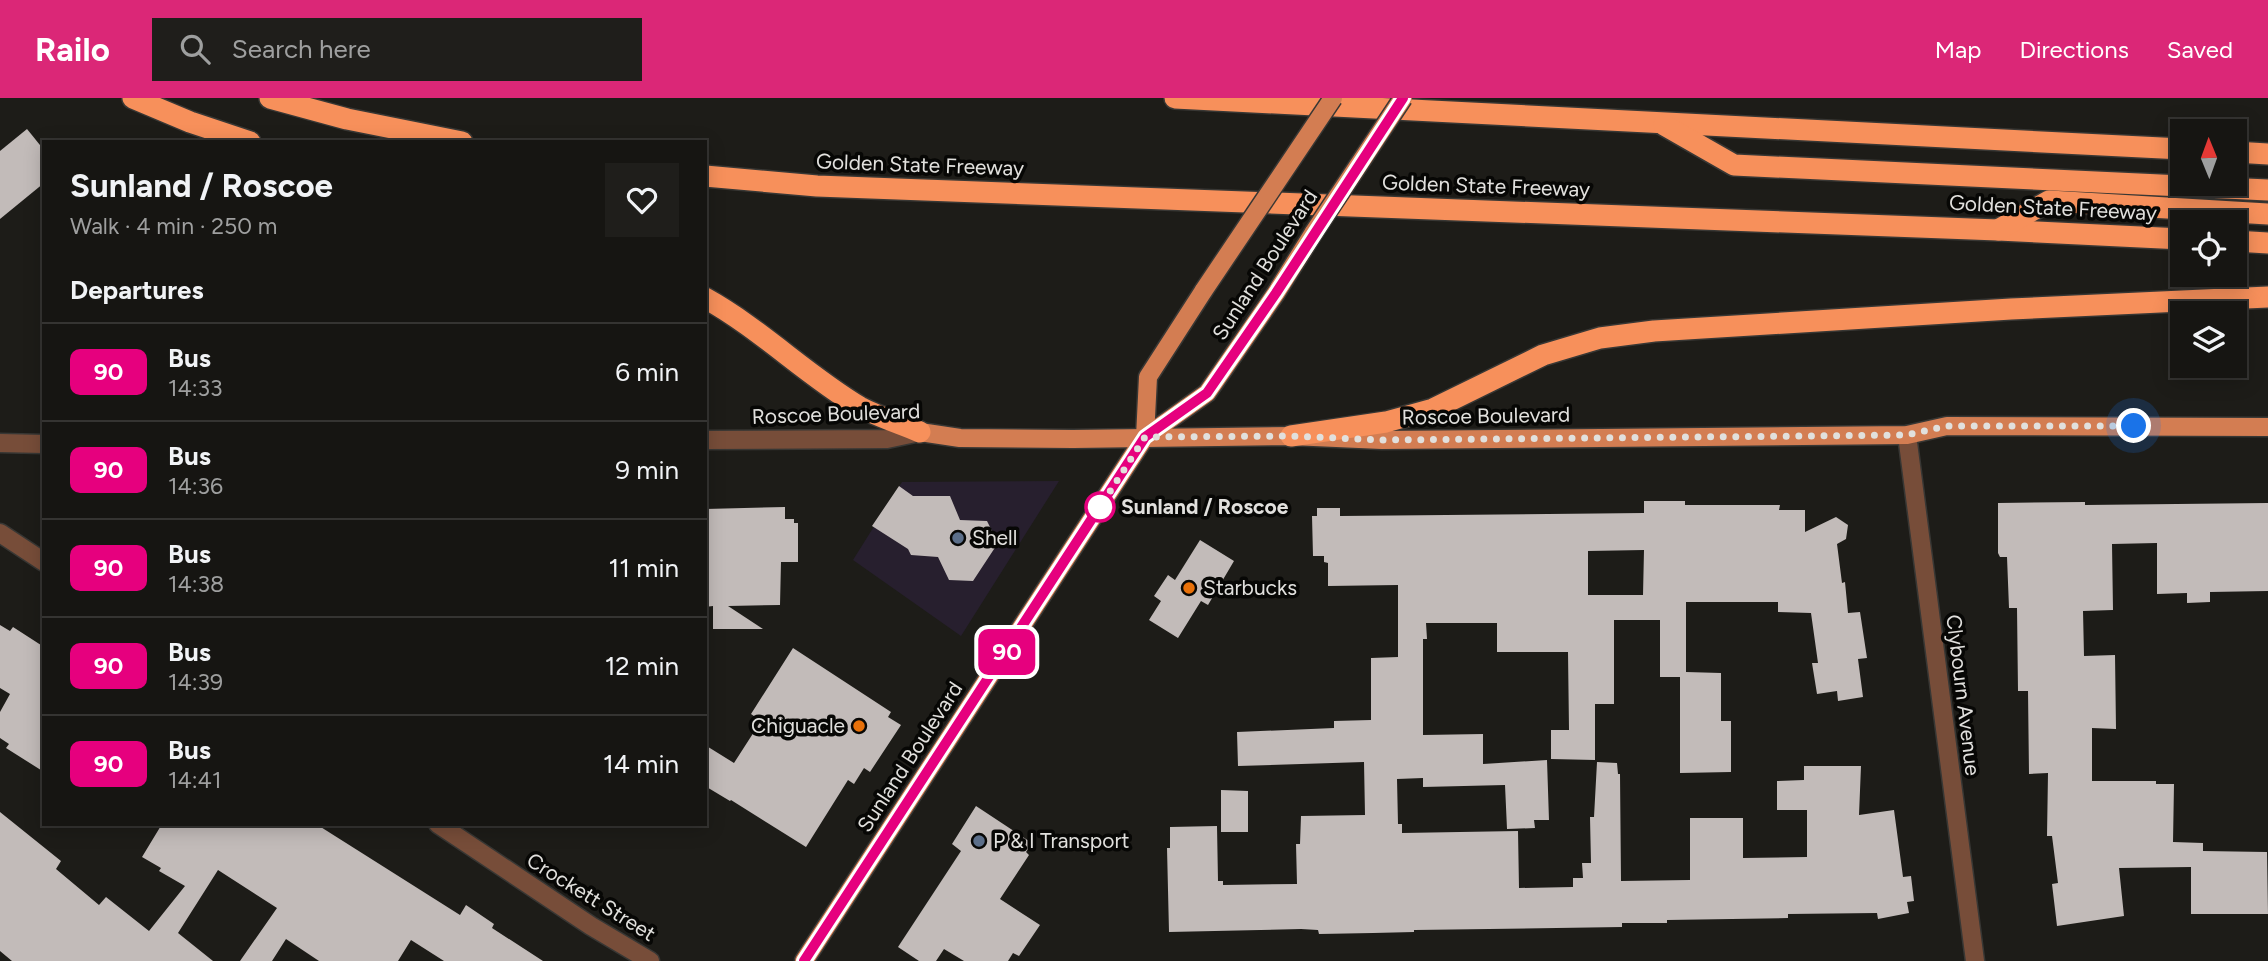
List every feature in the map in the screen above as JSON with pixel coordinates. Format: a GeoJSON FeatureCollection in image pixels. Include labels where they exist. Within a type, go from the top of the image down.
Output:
{"type":"FeatureCollection","features":[{"type":"Feature","properties":{"kind":"highway"},"geometry":{"type":"LineString","coordinates":[[133,98],[190,122],[244,140]]}},
{"type":"Feature","properties":{"kind":"highway"},"geometry":{"type":"LineString","coordinates":[[270,98],[347,120],[452,140]]}},
{"type":"Feature","properties":{"kind":"highway"},"geometry":{"type":"LineString","coordinates":[[325,98],[347,120]]}},
{"type":"Feature","properties":{"kind":"highway"},"geometry":{"type":"LineString","coordinates":[[1175,98],[2170,148]]}},
{"type":"Feature","properties":{"kind":"highway"},"geometry":{"type":"LineString","coordinates":[[1659,122],[1734,165],[2268,190]]}},
{"type":"Feature","properties":{"kind":"highway"},"geometry":{"type":"LineString","coordinates":[[2247,153],[2268,154]]}},
{"type":"Feature","properties":{"kind":"highway","name":"Golden State Freeway"},"geometry":{"type":"LineString","coordinates":[[707,176],[817,186],[2170,238]]}},
{"type":"Feature","properties":{"kind":"highway"},"geometry":{"type":"LineString","coordinates":[[1998,230],[2049,201],[2268,214]]}},
{"type":"Feature","properties":{"kind":"highway"},"geometry":{"type":"LineString","coordinates":[[2247,242],[2268,243]]}},
{"type":"Feature","properties":{"kind":"highway"},"geometry":{"type":"LineString","coordinates":[[1291,436],[1386,422],[1433,409],[1543,355],[1600,338],[1682,329],[2268,297]]}},
{"type":"Feature","properties":{"kind":"highway"},"geometry":{"type":"LineString","coordinates":[[707,299],[727,310],[862,408],[920,432]]}},
{"type":"Feature","properties":{"kind":"main road","name":"Sunland Boulevard"},"geometry":{"type":"LineString","coordinates":[[1145,437],[1149,377],[1333,98]]}},
{"type":"Feature","properties":{"kind":"main road","name":"Sunland Boulevard"},"geometry":{"type":"LineString","coordinates":[[804,961],[1145,437],[1207,393],[1276,293],[1403,98]]}},
{"type":"Feature","properties":{"kind":"main road","name":"Roscoe Boulevard"},"geometry":{"type":"LineString","coordinates":[[920,432],[960,438],[1291,436],[1382,440],[1907,435],[1947,426],[2268,427]]}},
{"type":"Feature","properties":{"kind":"street","name":"Roscoe Boulevard"},"geometry":{"type":"LineString","coordinates":[[707,440],[887,439],[920,432]]}},
{"type":"Feature","properties":{"kind":"street","name":"Clybourn Avenue"},"geometry":{"type":"LineString","coordinates":[[1907,435],[1975,961]]}},
{"type":"Feature","properties":{"kind":"street"},"geometry":{"type":"LineString","coordinates":[[0,443],[42,444]]}},
{"type":"Feature","properties":{"kind":"street"},"geometry":{"type":"LineString","coordinates":[[0,533],[42,561]]}},
{"type":"Feature","properties":{"kind":"street","name":"Crockett Street"},"geometry":{"type":"LineString","coordinates":[[441,826],[591,926],[650,961]]}},
{"type":"Feature","properties":{"kind":"shaded area"},"geometry":{"type":"Polygon","coordinates":[[[1059,481],[961,636],[853,560],[902,482],[1059,481]]]}},
{"type":"Feature","properties":{"kind":"building"},"geometry":{"type":"Polygon","coordinates":[[[27,129],[42,148],[42,185],[0,219],[0,151],[27,129]]]}},
{"type":"Feature","properties":{"kind":"building"},"geometry":{"type":"Polygon","coordinates":[[[899,486],[913,496],[950,496],[960,520],[987,521],[998,543],[973,581],[949,580],[938,557],[911,555],[908,549],[872,526],[899,486]]]}},
{"type":"Feature","properties":{"kind":"building"},"geometry":{"type":"Polygon","coordinates":[[[1644,501],[1685,501],[1685,505],[1780,505],[1779,510],[1805,510],[1805,532],[1836,517],[1848,525],[1846,539],[1837,544],[1848,613],[1860,612],[1867,658],[1858,659],[1863,697],[1838,701],[1837,691],[1817,694],[1812,663],[1818,663],[1811,613],[1778,612],[1778,602],[1686,602],[1686,672],[1721,673],[1721,721],[1731,721],[1731,772],[1680,773],[1680,677],[1660,677],[1660,620],[1614,620],[1614,704],[1595,704],[1595,760],[1551,759],[1551,730],[1569,730],[1568,652],[1497,652],[1497,623],[1426,623],[1427,639],[1423,639],[1423,735],[1483,734],[1483,764],[1547,760],[1549,820],[1534,820],[1535,828],[1507,829],[1505,785],[1423,787],[1423,778],[1397,779],[1398,824],[1402,824],[1402,833],[1518,831],[1519,888],[1573,887],[1573,878],[1583,878],[1582,863],[1591,863],[1590,817],[1594,817],[1597,762],[1617,763],[1620,774],[1621,881],[1690,880],[1690,818],[1743,818],[1743,858],[1807,857],[1807,810],[1777,810],[1777,781],[1804,780],[1804,766],[1861,766],[1859,815],[1894,810],[1903,877],[1911,876],[1914,901],[1907,902],[1909,913],[1878,919],[1877,913],[1788,914],[1788,918],[1622,923],[1622,927],[1319,934],[1318,930],[1301,929],[1169,932],[1167,848],[1170,848],[1170,827],[1217,826],[1218,881],[1223,881],[1223,885],[1297,884],[1296,844],[1300,844],[1301,816],[1365,815],[1364,762],[1238,766],[1237,732],[1334,728],[1334,721],[1371,720],[1371,658],[1398,657],[1398,585],[1328,586],[1328,563],[1324,562],[1324,556],[1313,556],[1312,516],[1317,516],[1317,508],[1340,508],[1340,516],[1644,513],[1644,501]],[[1644,550],[1588,551],[1588,595],[1643,595],[1644,550]]]}},
{"type":"Feature","properties":{"kind":"building"},"geometry":{"type":"Polygon","coordinates":[[[2085,502],[2085,505],[2268,503],[2268,591],[2210,592],[2210,602],[2187,603],[2187,593],[2157,594],[2157,543],[2112,544],[2113,610],[2083,611],[2084,656],[2115,655],[2116,729],[2092,728],[2092,781],[2156,781],[2156,784],[2174,784],[2173,842],[2203,843],[2203,851],[2267,852],[2268,914],[2191,914],[2191,867],[2119,868],[2124,916],[2057,926],[2052,884],[2058,883],[2052,836],[2047,836],[2048,773],[2029,774],[2028,691],[2018,691],[2017,608],[2009,608],[2007,557],[2000,557],[1998,553],[1998,503],[2085,502]]]}},
{"type":"Feature","properties":{"kind":"building"},"geometry":{"type":"Polygon","coordinates":[[[785,507],[785,519],[794,519],[794,523],[798,523],[798,562],[781,562],[780,605],[728,606],[763,629],[713,629],[713,606],[707,607],[707,509],[785,507]]]}},
{"type":"Feature","properties":{"kind":"building","name":"Starbucks"},"geometry":{"type":"Polygon","coordinates":[[[1200,540],[1234,561],[1208,605],[1201,601],[1178,638],[1149,620],[1161,601],[1154,596],[1168,575],[1175,580],[1200,540]]]}},
{"type":"Feature","properties":{"kind":"building"},"geometry":{"type":"Polygon","coordinates":[[[0,625],[10,631],[13,627],[42,646],[42,771],[6,748],[9,744],[0,738],[0,712],[10,694],[0,688],[0,625]]]}},
{"type":"Feature","properties":{"kind":"building"},"geometry":{"type":"Polygon","coordinates":[[[793,648],[891,712],[888,717],[901,725],[870,772],[864,768],[854,784],[848,780],[806,847],[707,787],[707,746],[734,763],[761,721],[751,714],[793,648]]]}},
{"type":"Feature","properties":{"kind":"building"},"geometry":{"type":"Polygon","coordinates":[[[1221,790],[1248,791],[1248,832],[1221,832],[1221,790]]]}},
{"type":"Feature","properties":{"kind":"building"},"geometry":{"type":"Polygon","coordinates":[[[976,806],[1032,843],[1026,852],[1029,855],[1000,899],[1040,925],[1019,956],[1013,953],[1008,961],[964,961],[944,949],[936,961],[919,961],[898,947],[961,851],[952,844],[976,806]]]}},
{"type":"Feature","properties":{"kind":"building"},"geometry":{"type":"Polygon","coordinates":[[[0,812],[61,861],[56,869],[99,905],[106,897],[149,931],[185,886],[159,871],[161,868],[142,857],[161,826],[319,826],[460,915],[466,905],[494,924],[492,928],[543,961],[444,961],[411,940],[398,961],[319,961],[286,939],[272,961],[240,961],[277,908],[218,870],[178,933],[213,961],[12,961],[0,951],[0,812]]]}},
{"type":"Feature","properties":{"kind":"bus line","name":"90"},"geometry":{"type":"LineString","coordinates":[[804,961],[1145,437],[1207,393],[1276,293],[1403,98]]}},
{"type":"Feature","properties":{"kind":"place","name":"Sunland / Roscoe"},"geometry":{"type":"Point","coordinates":[1100,507]}},
{"type":"Feature","properties":{"kind":"place","name":"Shell"},"geometry":{"type":"Point","coordinates":[958,538]}},
{"type":"Feature","properties":{"kind":"place","name":"Starbucks"},"geometry":{"type":"Point","coordinates":[1189,588]}},
{"type":"Feature","properties":{"kind":"place","name":"Chiguacle"},"geometry":{"type":"Point","coordinates":[859,726]}},
{"type":"Feature","properties":{"kind":"place","name":"P & I Transport"},"geometry":{"type":"Point","coordinates":[979,841]}},
{"type":"Feature","properties":{"kind":"route"},"geometry":{"type":"LineString","coordinates":[[1100,507],[1095,515],[1145,437],[1291,436],[1382,440],[1907,435],[1947,426],[2134,426]]}}]}
